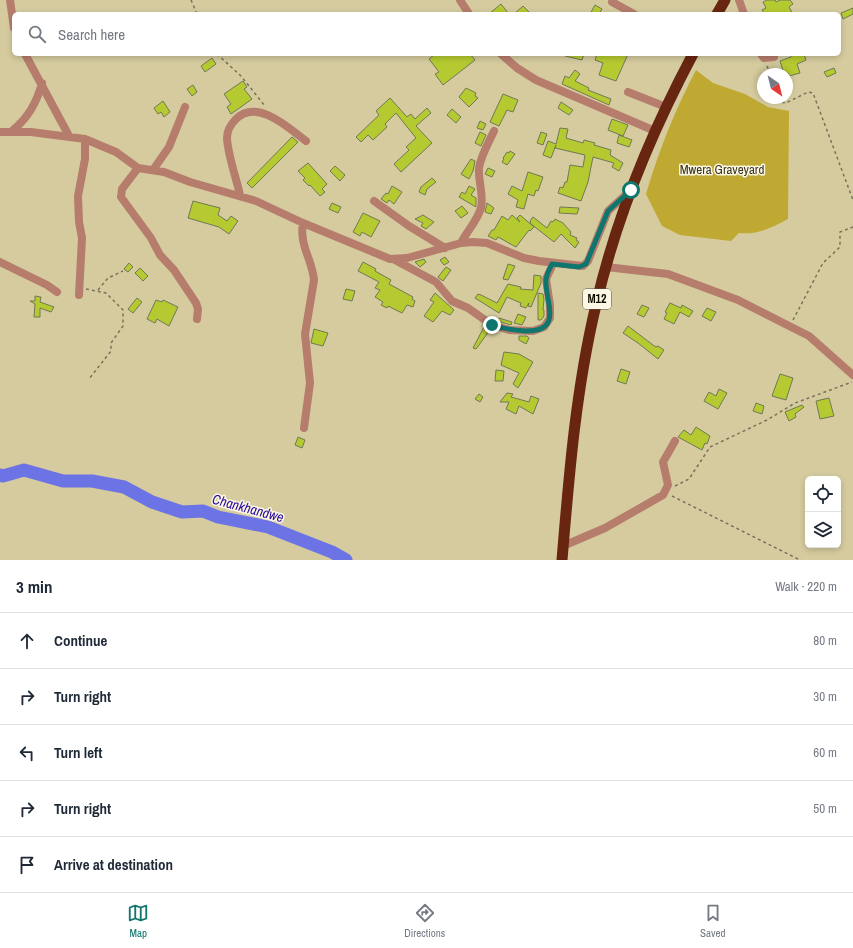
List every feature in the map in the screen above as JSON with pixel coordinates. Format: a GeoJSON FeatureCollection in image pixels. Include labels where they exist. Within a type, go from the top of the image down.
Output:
{"type":"FeatureCollection","features":[{"type":"Feature","properties":{"kind":"highway"},"geometry":{"type":"LineString","coordinates":[[718,12],[725,0]]}},
{"type":"Feature","properties":{"kind":"highway","name":"M12"},"geometry":{"type":"LineString","coordinates":[[562,560],[579,396],[596,305],[606,267],[631,190],[655,131],[692,56]]}},
{"type":"Feature","properties":{"kind":"street"},"geometry":{"type":"LineString","coordinates":[[10,0],[12,14]]}},
{"type":"Feature","properties":{"kind":"street"},"geometry":{"type":"LineString","coordinates":[[460,0],[468,12]]}},
{"type":"Feature","properties":{"kind":"street"},"geometry":{"type":"LineString","coordinates":[[739,0],[743,12]]}},
{"type":"Feature","properties":{"kind":"street"},"geometry":{"type":"LineString","coordinates":[[612,2],[630,12]]}},
{"type":"Feature","properties":{"kind":"street"},"geometry":{"type":"LineString","coordinates":[[26,56],[42,83],[69,136]]}},
{"type":"Feature","properties":{"kind":"street"},"geometry":{"type":"LineString","coordinates":[[503,56],[517,68],[536,80],[655,131]]}},
{"type":"Feature","properties":{"kind":"street"},"geometry":{"type":"LineString","coordinates":[[763,56],[774,57]]}},
{"type":"Feature","properties":{"kind":"street"},"geometry":{"type":"LineString","coordinates":[[13,130],[25,119],[37,97],[42,83]]}},
{"type":"Feature","properties":{"kind":"street"},"geometry":{"type":"LineString","coordinates":[[628,92],[666,107]]}},
{"type":"Feature","properties":{"kind":"street"},"geometry":{"type":"LineString","coordinates":[[153,170],[172,142],[185,108]]}},
{"type":"Feature","properties":{"kind":"street"},"geometry":{"type":"LineString","coordinates":[[240,195],[227,137],[232,122],[239,116],[247,112],[257,112],[282,122],[306,141]]}},
{"type":"Feature","properties":{"kind":"street"},"geometry":{"type":"LineString","coordinates":[[0,132],[13,130],[85,139],[116,152],[138,168],[164,172],[190,182],[240,195],[265,204],[304,223],[385,258],[395,260],[430,278],[440,286],[452,301],[468,308],[492,325],[509,330],[533,331],[544,327],[550,318],[550,305],[546,279],[552,264]]}},
{"type":"Feature","properties":{"kind":"street"},"geometry":{"type":"LineString","coordinates":[[461,243],[467,230],[478,217],[481,207],[479,169],[494,131]]}},
{"type":"Feature","properties":{"kind":"street"},"geometry":{"type":"LineString","coordinates":[[80,291],[82,238],[78,222],[78,196],[85,159],[85,139]]}},
{"type":"Feature","properties":{"kind":"street"},"geometry":{"type":"LineString","coordinates":[[138,168],[122,190],[121,197],[151,238],[160,255],[174,270],[196,303],[198,309],[197,319]]}},
{"type":"Feature","properties":{"kind":"street"},"geometry":{"type":"LineString","coordinates":[[395,260],[461,243],[487,243],[524,258],[552,264],[579,267],[586,264],[608,211],[631,190]]}},
{"type":"Feature","properties":{"kind":"street"},"geometry":{"type":"LineString","coordinates":[[374,201],[409,226],[445,248]]}},
{"type":"Feature","properties":{"kind":"street"},"geometry":{"type":"LineString","coordinates":[[304,223],[302,241],[313,272],[314,280],[305,334],[310,382],[304,428]]}},
{"type":"Feature","properties":{"kind":"street"},"geometry":{"type":"LineString","coordinates":[[0,262],[47,284],[57,292]]}},
{"type":"Feature","properties":{"kind":"street"},"geometry":{"type":"LineString","coordinates":[[606,267],[668,274],[738,300],[791,325],[822,345],[853,375]]}},
{"type":"Feature","properties":{"kind":"street"},"geometry":{"type":"LineString","coordinates":[[563,546],[604,528],[662,494],[668,481],[663,462],[675,441]]}},
{"type":"Feature","properties":{"kind":"path"},"geometry":{"type":"LineString","coordinates":[[191,0],[196,12]]}},
{"type":"Feature","properties":{"kind":"path"},"geometry":{"type":"LineString","coordinates":[[219,56],[241,76],[258,100],[267,108]]}},
{"type":"Feature","properties":{"kind":"path"},"geometry":{"type":"LineString","coordinates":[[763,56],[768,68]]}},
{"type":"Feature","properties":{"kind":"path"},"geometry":{"type":"LineString","coordinates":[[793,100],[808,92],[812,93],[853,200]]}},
{"type":"Feature","properties":{"kind":"path"},"geometry":{"type":"LineString","coordinates":[[791,325],[823,263],[840,247],[840,232],[853,227]]}},
{"type":"Feature","properties":{"kind":"path"},"geometry":{"type":"LineString","coordinates":[[98,290],[108,278],[123,271]]}},
{"type":"Feature","properties":{"kind":"path"},"geometry":{"type":"LineString","coordinates":[[80,291],[98,290],[106,293],[123,310],[123,326],[111,343],[110,351],[89,379]]}},
{"type":"Feature","properties":{"kind":"path"},"geometry":{"type":"LineString","coordinates":[[662,494],[689,478],[710,448],[767,420],[795,403],[853,382]]}},
{"type":"Feature","properties":{"kind":"path"},"geometry":{"type":"LineString","coordinates":[[662,494],[675,496],[800,560]]}},
{"type":"Feature","properties":{"kind":"shaded area"},"geometry":{"type":"Polygon","coordinates":[[[0,0],[853,0],[853,560],[0,560],[0,0]]]}},
{"type":"Feature","properties":{"kind":"green space","name":"Mwera Graveyard"},"geometry":{"type":"Polygon","coordinates":[[[696,70],[713,83],[745,94],[757,101],[757,104],[763,104],[768,107],[789,111],[788,219],[758,232],[739,233],[731,241],[680,235],[662,226],[646,194],[656,162],[681,100],[696,70]]]}},
{"type":"Feature","properties":{"kind":"building"},"geometry":{"type":"Polygon","coordinates":[[[767,0],[775,0],[776,2],[780,0],[790,0],[793,4],[789,7],[792,12],[764,12],[762,10],[766,8],[763,2],[767,0]]]}},
{"type":"Feature","properties":{"kind":"building"},"geometry":{"type":"Polygon","coordinates":[[[501,4],[507,12],[491,12],[501,4]]]}},
{"type":"Feature","properties":{"kind":"building"},"geometry":{"type":"Polygon","coordinates":[[[595,5],[602,9],[600,12],[591,12],[595,5]]]}},
{"type":"Feature","properties":{"kind":"building"},"geometry":{"type":"Polygon","coordinates":[[[523,6],[529,12],[516,12],[523,6]]]}},
{"type":"Feature","properties":{"kind":"building"},"geometry":{"type":"Polygon","coordinates":[[[853,8],[853,14],[843,19],[841,13],[853,8]]]}},
{"type":"Feature","properties":{"kind":"building"},"geometry":{"type":"Polygon","coordinates":[[[433,56],[472,56],[475,60],[443,85],[435,74],[439,72],[429,59],[433,56]]]}},
{"type":"Feature","properties":{"kind":"building"},"geometry":{"type":"Polygon","coordinates":[[[565,56],[583,56],[582,60],[565,56]]]}},
{"type":"Feature","properties":{"kind":"building"},"geometry":{"type":"Polygon","coordinates":[[[596,56],[627,56],[616,81],[599,75],[603,63],[595,60],[596,56]]]}},
{"type":"Feature","properties":{"kind":"building"},"geometry":{"type":"Polygon","coordinates":[[[791,56],[805,56],[806,60],[797,64],[800,73],[793,75],[793,68],[782,68],[780,61],[791,56]]]}},
{"type":"Feature","properties":{"kind":"building"},"geometry":{"type":"Polygon","coordinates":[[[212,58],[216,64],[205,72],[201,66],[212,58]]]}},
{"type":"Feature","properties":{"kind":"building"},"geometry":{"type":"Polygon","coordinates":[[[834,68],[836,73],[827,77],[824,72],[834,68]]]}},
{"type":"Feature","properties":{"kind":"building"},"geometry":{"type":"Polygon","coordinates":[[[575,70],[580,74],[575,81],[589,88],[588,90],[611,99],[609,105],[562,84],[565,76],[569,78],[575,70]]]}},
{"type":"Feature","properties":{"kind":"building"},"geometry":{"type":"Polygon","coordinates":[[[243,81],[247,87],[244,89],[252,99],[231,114],[227,107],[231,104],[224,94],[243,81]]]}},
{"type":"Feature","properties":{"kind":"building"},"geometry":{"type":"Polygon","coordinates":[[[193,85],[197,92],[192,96],[187,89],[193,85]]]}},
{"type":"Feature","properties":{"kind":"building"},"geometry":{"type":"Polygon","coordinates":[[[466,88],[476,93],[475,96],[478,98],[469,107],[459,97],[466,88]]]}},
{"type":"Feature","properties":{"kind":"building"},"geometry":{"type":"Polygon","coordinates":[[[503,94],[518,100],[513,112],[507,110],[499,126],[490,122],[503,94]]]}},
{"type":"Feature","properties":{"kind":"building"},"geometry":{"type":"Polygon","coordinates":[[[390,98],[407,117],[411,114],[415,119],[427,108],[431,113],[416,126],[432,143],[401,172],[394,164],[409,150],[406,147],[416,138],[396,113],[385,124],[387,127],[373,140],[368,135],[361,142],[356,137],[379,115],[376,111],[390,98]]]}},
{"type":"Feature","properties":{"kind":"building"},"geometry":{"type":"Polygon","coordinates":[[[163,101],[170,112],[164,117],[161,112],[158,114],[154,108],[163,101]]]}},
{"type":"Feature","properties":{"kind":"building"},"geometry":{"type":"Polygon","coordinates":[[[561,102],[573,110],[569,115],[558,108],[561,102]]]}},
{"type":"Feature","properties":{"kind":"building"},"geometry":{"type":"Polygon","coordinates":[[[452,109],[461,117],[456,123],[447,115],[452,109]]]}},
{"type":"Feature","properties":{"kind":"building"},"geometry":{"type":"Polygon","coordinates":[[[612,119],[628,125],[623,136],[608,130],[612,119]]]}},
{"type":"Feature","properties":{"kind":"building"},"geometry":{"type":"Polygon","coordinates":[[[480,121],[486,124],[483,130],[477,128],[480,121]]]}},
{"type":"Feature","properties":{"kind":"building"},"geometry":{"type":"Polygon","coordinates":[[[560,128],[568,129],[566,138],[583,143],[584,140],[595,143],[594,145],[611,150],[610,155],[623,163],[619,171],[612,167],[614,163],[593,157],[588,182],[581,201],[558,193],[560,187],[563,188],[565,182],[567,182],[570,165],[583,167],[585,155],[555,148],[556,145],[551,158],[543,155],[548,141],[556,144],[560,128]]]}},
{"type":"Feature","properties":{"kind":"building"},"geometry":{"type":"Polygon","coordinates":[[[480,132],[486,135],[481,146],[475,143],[480,132]]]}},
{"type":"Feature","properties":{"kind":"building"},"geometry":{"type":"Polygon","coordinates":[[[541,132],[547,134],[543,145],[537,143],[541,132]]]}},
{"type":"Feature","properties":{"kind":"building"},"geometry":{"type":"Polygon","coordinates":[[[619,135],[632,140],[629,147],[617,143],[619,135]]]}},
{"type":"Feature","properties":{"kind":"building"},"geometry":{"type":"Polygon","coordinates":[[[292,137],[298,142],[252,188],[247,183],[292,137]]]}},
{"type":"Feature","properties":{"kind":"building"},"geometry":{"type":"Polygon","coordinates":[[[510,151],[515,154],[507,165],[502,162],[507,152],[509,153],[510,151]]]}},
{"type":"Feature","properties":{"kind":"building"},"geometry":{"type":"Polygon","coordinates":[[[471,159],[475,161],[473,171],[469,179],[461,174],[471,159]]]}},
{"type":"Feature","properties":{"kind":"building"},"geometry":{"type":"Polygon","coordinates":[[[308,163],[327,184],[322,189],[325,192],[320,196],[303,180],[305,178],[298,171],[308,163]]]}},
{"type":"Feature","properties":{"kind":"building"},"geometry":{"type":"Polygon","coordinates":[[[335,166],[345,175],[340,181],[330,171],[335,166]]]}},
{"type":"Feature","properties":{"kind":"building"},"geometry":{"type":"Polygon","coordinates":[[[488,168],[495,171],[492,177],[485,174],[488,168]]]}},
{"type":"Feature","properties":{"kind":"building"},"geometry":{"type":"Polygon","coordinates":[[[528,172],[543,177],[538,191],[536,190],[534,196],[528,194],[524,209],[516,207],[518,200],[508,194],[512,186],[522,191],[528,172]]]}},
{"type":"Feature","properties":{"kind":"building"},"geometry":{"type":"Polygon","coordinates":[[[432,178],[436,182],[427,189],[425,195],[419,192],[421,187],[432,178]]]}},
{"type":"Feature","properties":{"kind":"building"},"geometry":{"type":"Polygon","coordinates":[[[392,186],[402,192],[394,204],[389,200],[387,203],[381,199],[386,193],[388,194],[392,186]]]}},
{"type":"Feature","properties":{"kind":"building"},"geometry":{"type":"Polygon","coordinates":[[[469,186],[475,189],[471,195],[476,198],[476,207],[459,197],[462,192],[465,194],[469,186]]]}},
{"type":"Feature","properties":{"kind":"building"},"geometry":{"type":"Polygon","coordinates":[[[193,201],[220,208],[218,215],[227,221],[231,216],[238,221],[229,234],[219,227],[188,218],[193,201]]]}},
{"type":"Feature","properties":{"kind":"building"},"geometry":{"type":"Polygon","coordinates":[[[332,203],[341,207],[338,213],[329,209],[332,203]]]}},
{"type":"Feature","properties":{"kind":"building"},"geometry":{"type":"Polygon","coordinates":[[[487,203],[494,208],[491,214],[485,212],[487,203]]]}},
{"type":"Feature","properties":{"kind":"building"},"geometry":{"type":"Polygon","coordinates":[[[462,206],[468,213],[461,218],[455,211],[462,206]]]}},
{"type":"Feature","properties":{"kind":"building"},"geometry":{"type":"Polygon","coordinates":[[[560,207],[579,208],[577,214],[559,213],[560,207]]]}},
{"type":"Feature","properties":{"kind":"building"},"geometry":{"type":"Polygon","coordinates":[[[363,213],[380,221],[371,237],[362,232],[360,236],[353,232],[363,213]]]}},
{"type":"Feature","properties":{"kind":"building"},"geometry":{"type":"Polygon","coordinates":[[[423,215],[434,222],[426,229],[421,226],[423,223],[415,219],[423,215]]]}},
{"type":"Feature","properties":{"kind":"building"},"geometry":{"type":"Polygon","coordinates":[[[512,215],[520,222],[517,218],[520,215],[534,227],[530,231],[529,230],[516,247],[498,237],[496,240],[488,236],[492,230],[494,230],[502,216],[508,220],[512,215]]]}},
{"type":"Feature","properties":{"kind":"building"},"geometry":{"type":"Polygon","coordinates":[[[533,217],[547,228],[551,221],[553,222],[555,219],[563,223],[571,232],[570,235],[577,238],[576,240],[579,242],[575,248],[561,234],[554,242],[531,224],[530,221],[533,217]]]}},
{"type":"Feature","properties":{"kind":"building"},"geometry":{"type":"Polygon","coordinates":[[[445,257],[449,262],[444,265],[440,260],[445,257]]]}},
{"type":"Feature","properties":{"kind":"building"},"geometry":{"type":"Polygon","coordinates":[[[424,259],[426,262],[420,267],[415,262],[424,259]]]}},
{"type":"Feature","properties":{"kind":"building"},"geometry":{"type":"Polygon","coordinates":[[[363,262],[391,280],[389,284],[413,297],[412,299],[415,301],[413,307],[407,305],[402,313],[388,306],[387,308],[381,305],[383,302],[375,297],[380,290],[375,288],[379,282],[358,271],[363,262]]]}},
{"type":"Feature","properties":{"kind":"building"},"geometry":{"type":"Polygon","coordinates":[[[129,263],[133,267],[128,272],[124,269],[129,263]]]}},
{"type":"Feature","properties":{"kind":"building"},"geometry":{"type":"Polygon","coordinates":[[[508,264],[515,266],[508,280],[503,279],[508,264]]]}},
{"type":"Feature","properties":{"kind":"building"},"geometry":{"type":"Polygon","coordinates":[[[446,267],[451,270],[443,281],[438,277],[446,267]]]}},
{"type":"Feature","properties":{"kind":"building"},"geometry":{"type":"Polygon","coordinates":[[[140,268],[148,276],[143,281],[135,273],[140,268]]]}},
{"type":"Feature","properties":{"kind":"building"},"geometry":{"type":"Polygon","coordinates":[[[534,275],[541,276],[541,283],[531,307],[528,306],[529,303],[526,308],[520,306],[521,303],[507,297],[499,313],[475,298],[478,294],[497,303],[508,284],[521,287],[520,289],[533,290],[534,275]]]}},
{"type":"Feature","properties":{"kind":"building"},"geometry":{"type":"Polygon","coordinates":[[[346,289],[355,291],[352,301],[343,299],[346,289]]]}},
{"type":"Feature","properties":{"kind":"building"},"geometry":{"type":"Polygon","coordinates":[[[435,293],[454,310],[450,315],[442,311],[433,322],[424,316],[434,302],[430,300],[435,293]]]}},
{"type":"Feature","properties":{"kind":"building"},"geometry":{"type":"Polygon","coordinates":[[[538,293],[543,294],[544,299],[544,316],[541,320],[538,320],[538,293]]]}},
{"type":"Feature","properties":{"kind":"building"},"geometry":{"type":"Polygon","coordinates":[[[35,296],[41,297],[40,302],[54,307],[51,312],[40,308],[40,317],[34,317],[35,304],[30,301],[35,301],[35,296]]]}},
{"type":"Feature","properties":{"kind":"building"},"geometry":{"type":"Polygon","coordinates":[[[137,298],[142,302],[133,313],[128,309],[137,298]]]}},
{"type":"Feature","properties":{"kind":"building"},"geometry":{"type":"Polygon","coordinates":[[[156,300],[162,302],[163,300],[178,307],[169,326],[157,319],[155,323],[147,319],[156,300]]]}},
{"type":"Feature","properties":{"kind":"building"},"geometry":{"type":"Polygon","coordinates":[[[670,303],[681,308],[682,305],[693,311],[689,317],[680,312],[674,324],[664,319],[667,313],[665,312],[670,303]]]}},
{"type":"Feature","properties":{"kind":"building"},"geometry":{"type":"Polygon","coordinates":[[[642,305],[649,308],[644,317],[637,314],[642,305]]]}},
{"type":"Feature","properties":{"kind":"building"},"geometry":{"type":"Polygon","coordinates":[[[707,308],[716,312],[711,321],[702,316],[707,308]]]}},
{"type":"Feature","properties":{"kind":"building"},"geometry":{"type":"Polygon","coordinates":[[[518,314],[526,317],[522,325],[514,323],[518,314]]]}},
{"type":"Feature","properties":{"kind":"building"},"geometry":{"type":"Polygon","coordinates":[[[499,318],[512,322],[511,325],[498,321],[499,318]]]}},
{"type":"Feature","properties":{"kind":"building"},"geometry":{"type":"Polygon","coordinates":[[[628,326],[656,347],[658,346],[664,350],[658,359],[623,333],[628,326]]]}},
{"type":"Feature","properties":{"kind":"building"},"geometry":{"type":"Polygon","coordinates":[[[484,327],[490,330],[476,349],[473,348],[484,327]]]}},
{"type":"Feature","properties":{"kind":"building"},"geometry":{"type":"Polygon","coordinates":[[[314,329],[328,333],[323,346],[311,343],[314,329]]]}},
{"type":"Feature","properties":{"kind":"building"},"geometry":{"type":"Polygon","coordinates":[[[519,336],[527,336],[529,338],[526,344],[519,340],[519,336]]]}},
{"type":"Feature","properties":{"kind":"building"},"geometry":{"type":"Polygon","coordinates":[[[504,352],[519,354],[533,362],[518,388],[513,384],[519,373],[501,365],[504,352]]]}},
{"type":"Feature","properties":{"kind":"building"},"geometry":{"type":"Polygon","coordinates":[[[621,369],[630,372],[626,384],[617,381],[621,369]]]}},
{"type":"Feature","properties":{"kind":"building"},"geometry":{"type":"Polygon","coordinates":[[[496,370],[504,371],[503,381],[495,381],[496,370]]]}},
{"type":"Feature","properties":{"kind":"building"},"geometry":{"type":"Polygon","coordinates":[[[780,374],[793,378],[786,400],[772,396],[780,374]]]}},
{"type":"Feature","properties":{"kind":"building"},"geometry":{"type":"Polygon","coordinates":[[[719,389],[727,393],[718,409],[704,401],[709,392],[716,396],[719,389]]]}},
{"type":"Feature","properties":{"kind":"building"},"geometry":{"type":"Polygon","coordinates":[[[507,393],[513,394],[511,397],[529,402],[531,396],[539,399],[533,414],[519,406],[516,414],[506,409],[509,402],[500,402],[507,393]]]}},
{"type":"Feature","properties":{"kind":"building"},"geometry":{"type":"Polygon","coordinates":[[[479,394],[483,397],[480,402],[475,399],[479,394]]]}},
{"type":"Feature","properties":{"kind":"building"},"geometry":{"type":"Polygon","coordinates":[[[829,398],[834,416],[820,419],[816,401],[829,398]]]}},
{"type":"Feature","properties":{"kind":"building"},"geometry":{"type":"Polygon","coordinates":[[[756,403],[764,406],[762,414],[753,411],[756,403]]]}},
{"type":"Feature","properties":{"kind":"building"},"geometry":{"type":"Polygon","coordinates":[[[802,405],[804,407],[795,414],[796,417],[789,421],[785,412],[802,405]]]}},
{"type":"Feature","properties":{"kind":"building"},"geometry":{"type":"Polygon","coordinates":[[[696,427],[710,436],[707,444],[705,443],[702,450],[678,437],[684,430],[691,435],[696,427]]]}},
{"type":"Feature","properties":{"kind":"building"},"geometry":{"type":"Polygon","coordinates":[[[298,437],[305,440],[302,448],[295,445],[298,437]]]}},
{"type":"Feature","properties":{"kind":"waterway","name":"Chankhandwe"},"geometry":{"type":"LineString","coordinates":[[0,475],[3,476],[24,470],[63,481],[92,481],[124,487],[152,502],[182,512],[203,511],[218,517],[268,527],[332,552],[346,560]]}},
{"type":"Feature","properties":{"kind":"route"},"geometry":{"type":"LineString","coordinates":[[492,325],[509,330],[533,331],[544,327],[550,318],[550,305],[546,279],[552,264],[579,267],[586,264],[608,211],[631,190]]}}]}
